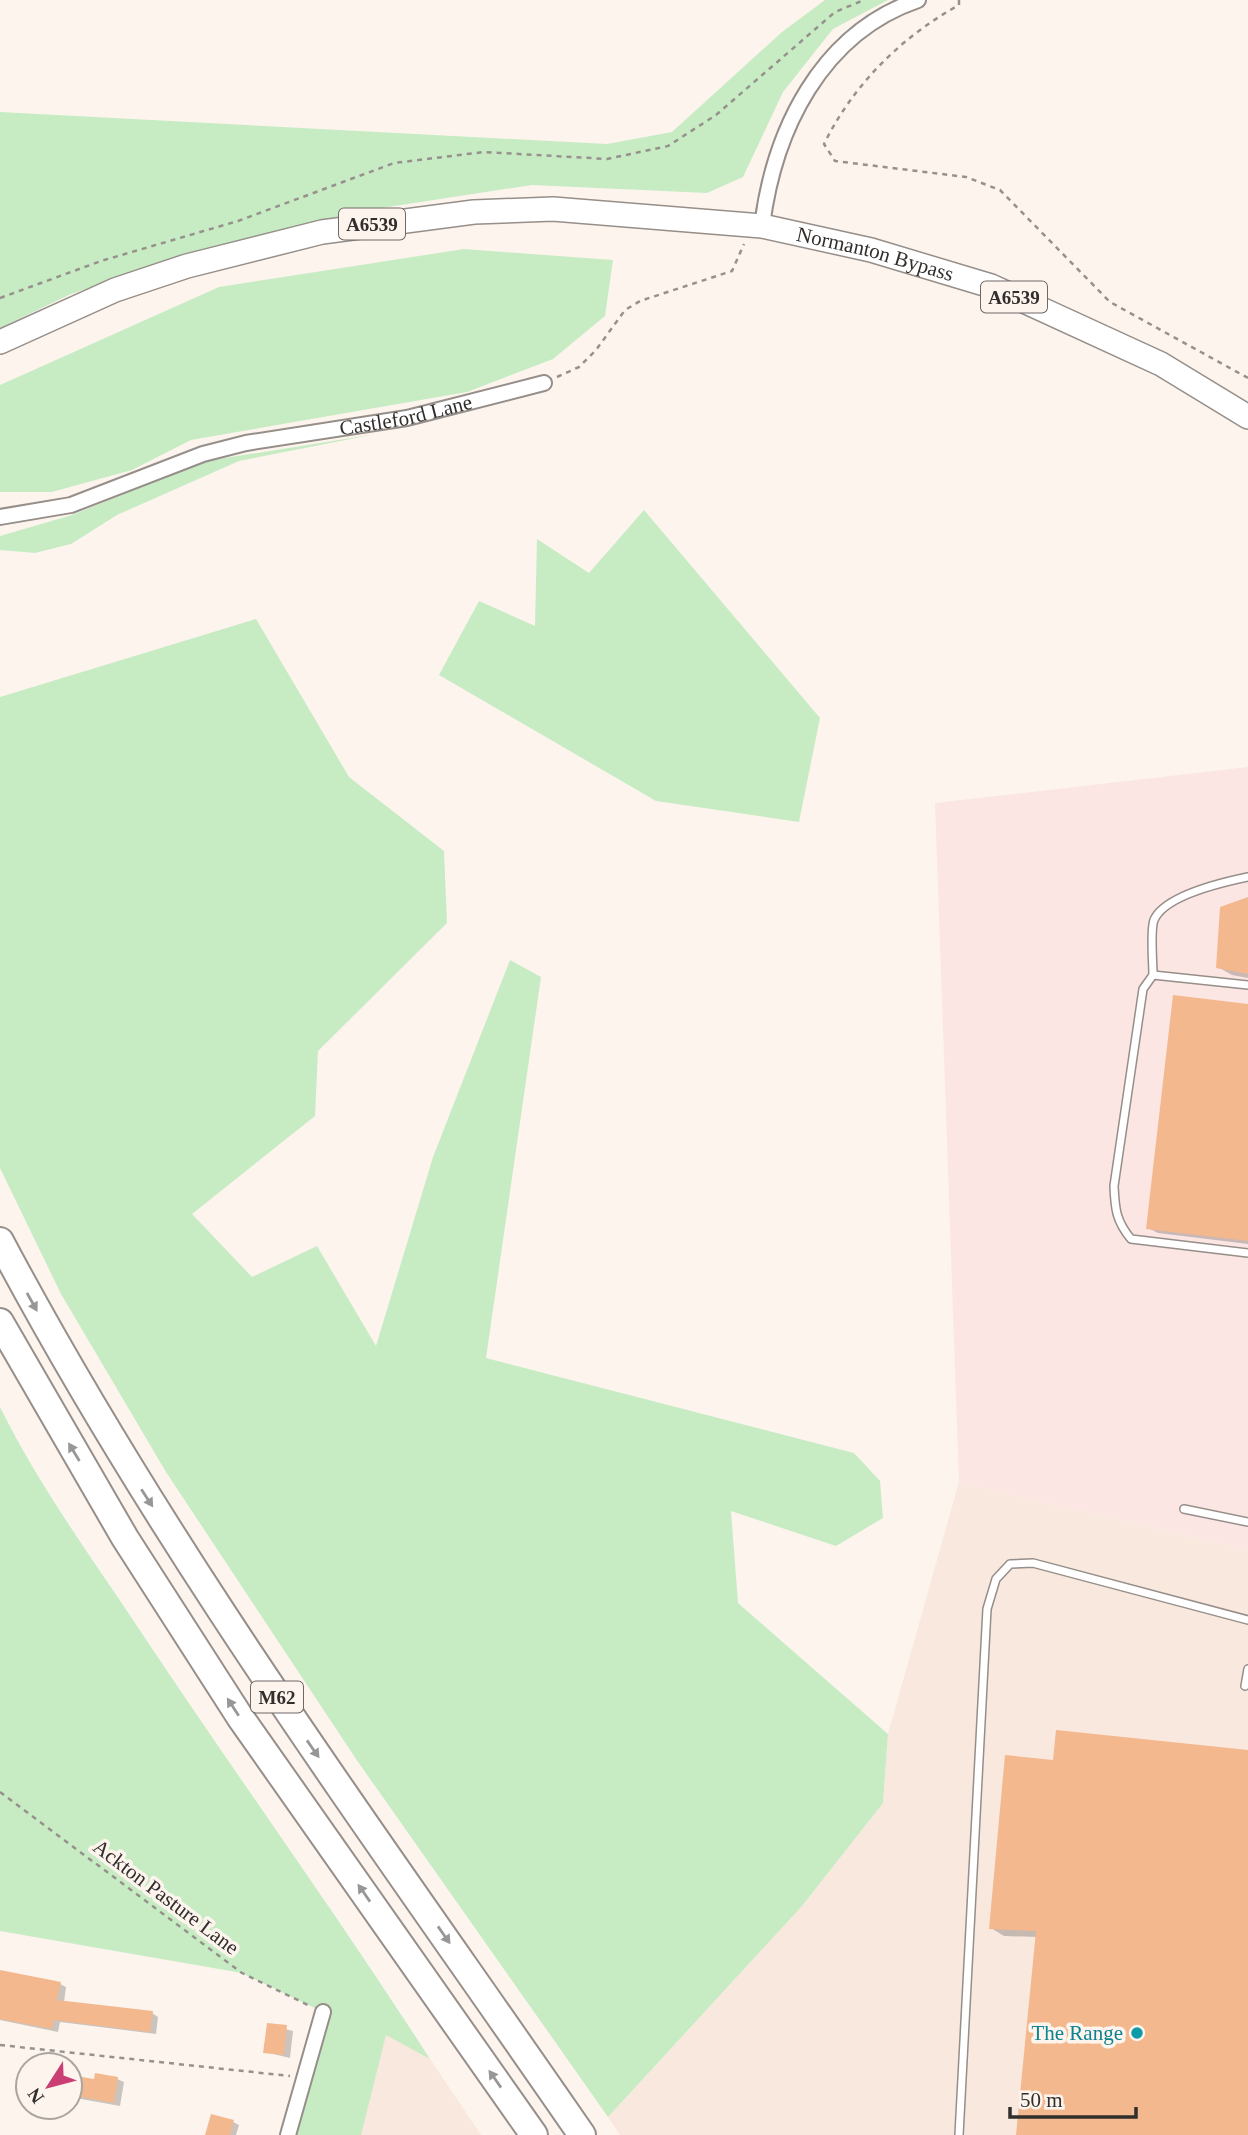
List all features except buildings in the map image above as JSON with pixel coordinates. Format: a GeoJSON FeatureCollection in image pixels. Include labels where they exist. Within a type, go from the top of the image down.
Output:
{"type":"FeatureCollection","features":[{"type":"Feature","properties":{"kind":"highway","name":"M62"},"geometry":{"type":"LineString","coordinates":[[0,1241],[136,1481],[243,1648],[582,2135]]}},
{"type":"Feature","properties":{"kind":"highway","name":"M62"},"geometry":{"type":"LineString","coordinates":[[0,1322],[125,1538],[240,1717],[534,2135]]}},
{"type":"Feature","properties":{"kind":"main road","name":"A6539"},"geometry":{"type":"LineString","coordinates":[[0,342],[115,290],[187,266],[334,230],[474,212],[553,209],[757,226]]}},
{"type":"Feature","properties":{"kind":"main road","name":"Normanton Bypass"},"geometry":{"type":"LineString","coordinates":[[757,226],[871,250],[991,286],[1161,364],[1248,417]]}},
{"type":"Feature","properties":{"kind":"street"},"geometry":{"type":"LineString","coordinates":[[757,226],[775,158],[794,110],[815,77],[876,18],[918,0]]}},
{"type":"Feature","properties":{"kind":"street","name":"Castleford Lane"},"geometry":{"type":"LineString","coordinates":[[0,517],[71,505],[203,454],[246,443],[407,418],[544,383]]}},
{"type":"Feature","properties":{"kind":"street"},"geometry":{"type":"LineString","coordinates":[[288,2135],[323,2012]]}},
{"type":"Feature","properties":{"kind":"lane"},"geometry":{"type":"LineString","coordinates":[[1248,877],[1184,896],[1165,907],[1154,920],[1153,975],[1143,989],[1114,1186],[1115,1212],[1119,1224],[1131,1238],[1248,1253]]}},
{"type":"Feature","properties":{"kind":"lane"},"geometry":{"type":"LineString","coordinates":[[1153,975],[1248,985]]}},
{"type":"Feature","properties":{"kind":"lane"},"geometry":{"type":"LineString","coordinates":[[1184,1509],[1248,1521]]}},
{"type":"Feature","properties":{"kind":"lane"},"geometry":{"type":"LineString","coordinates":[[959,2135],[977,1754],[987,1609],[996,1579],[1010,1563],[1032,1563],[1248,1620]]}},
{"type":"Feature","properties":{"kind":"lane"},"geometry":{"type":"LineString","coordinates":[[1245,1686],[1248,1669]]}},
{"type":"Feature","properties":{"kind":"path"},"geometry":{"type":"LineString","coordinates":[[0,298],[101,261],[238,222],[394,163],[484,152],[607,159],[668,146],[716,114],[835,12],[864,0]]}},
{"type":"Feature","properties":{"kind":"path"},"geometry":{"type":"LineString","coordinates":[[959,0],[959,5],[929,22],[864,81],[836,119],[824,144],[835,161],[966,177],[1000,190],[1110,302],[1248,378]]}},
{"type":"Feature","properties":{"kind":"path"},"geometry":{"type":"LineString","coordinates":[[544,383],[579,367],[596,350],[625,310],[640,301],[732,271],[757,226]]}},
{"type":"Feature","properties":{"kind":"path","name":"Ackton Pasture Lane"},"geometry":{"type":"LineString","coordinates":[[0,1792],[242,1973],[323,2012]]}},
{"type":"Feature","properties":{"kind":"path"},"geometry":{"type":"LineString","coordinates":[[0,2045],[304,2078]]}},
{"type":"Feature","properties":{"kind":"shaded area"},"geometry":{"type":"Polygon","coordinates":[[[1248,767],[1248,1550],[959,1482],[935,803],[1248,767]]]}},
{"type":"Feature","properties":{"kind":"shaded area"},"geometry":{"type":"Polygon","coordinates":[[[959,1482],[1248,1550],[1248,2135],[620,2135],[608,2117],[802,1906],[883,1803],[888,1734],[959,1482]]]}},
{"type":"Feature","properties":{"kind":"shaded area"},"geometry":{"type":"Polygon","coordinates":[[[386,2034],[430,2059],[481,2135],[352,2135],[386,2034]]]}},
{"type":"Feature","properties":{"kind":"green space"},"geometry":{"type":"Polygon","coordinates":[[[825,0],[888,0],[833,29],[783,92],[743,177],[707,193],[532,185],[362,211],[193,253],[71,294],[0,328],[0,112],[607,144],[672,132],[782,32],[825,0]]]}},
{"type":"Feature","properties":{"kind":"green space"},"geometry":{"type":"Polygon","coordinates":[[[464,249],[613,260],[605,316],[553,359],[467,392],[191,440],[132,470],[52,492],[0,492],[0,385],[219,287],[464,249]]]}},
{"type":"Feature","properties":{"kind":"green space"},"geometry":{"type":"Polygon","coordinates":[[[376,434],[239,461],[117,515],[71,544],[35,553],[0,550],[0,536],[72,515],[206,461],[376,434]]]}},
{"type":"Feature","properties":{"kind":"green space"},"geometry":{"type":"Polygon","coordinates":[[[644,510],[820,718],[799,822],[656,801],[439,675],[479,601],[535,626],[537,539],[589,573],[644,510]]]}},
{"type":"Feature","properties":{"kind":"green space"},"geometry":{"type":"Polygon","coordinates":[[[256,619],[349,777],[444,851],[447,923],[318,1051],[315,1116],[192,1214],[252,1277],[317,1246],[376,1346],[433,1157],[510,960],[541,977],[486,1358],[854,1453],[880,1481],[883,1518],[836,1546],[731,1511],[738,1603],[888,1734],[883,1803],[802,1906],[608,2117],[356,1759],[166,1472],[61,1294],[0,1168],[0,697],[256,619]]]}},
{"type":"Feature","properties":{"kind":"green space"},"geometry":{"type":"Polygon","coordinates":[[[0,1407],[29,1461],[78,1538],[430,2059],[386,2035],[361,2135],[285,2135],[323,2012],[242,1973],[0,1931],[0,1407]]]}},
{"type":"Feature","properties":{"kind":"place","name":"The Range"},"geometry":{"type":"Point","coordinates":[1137,2033]}}]}
